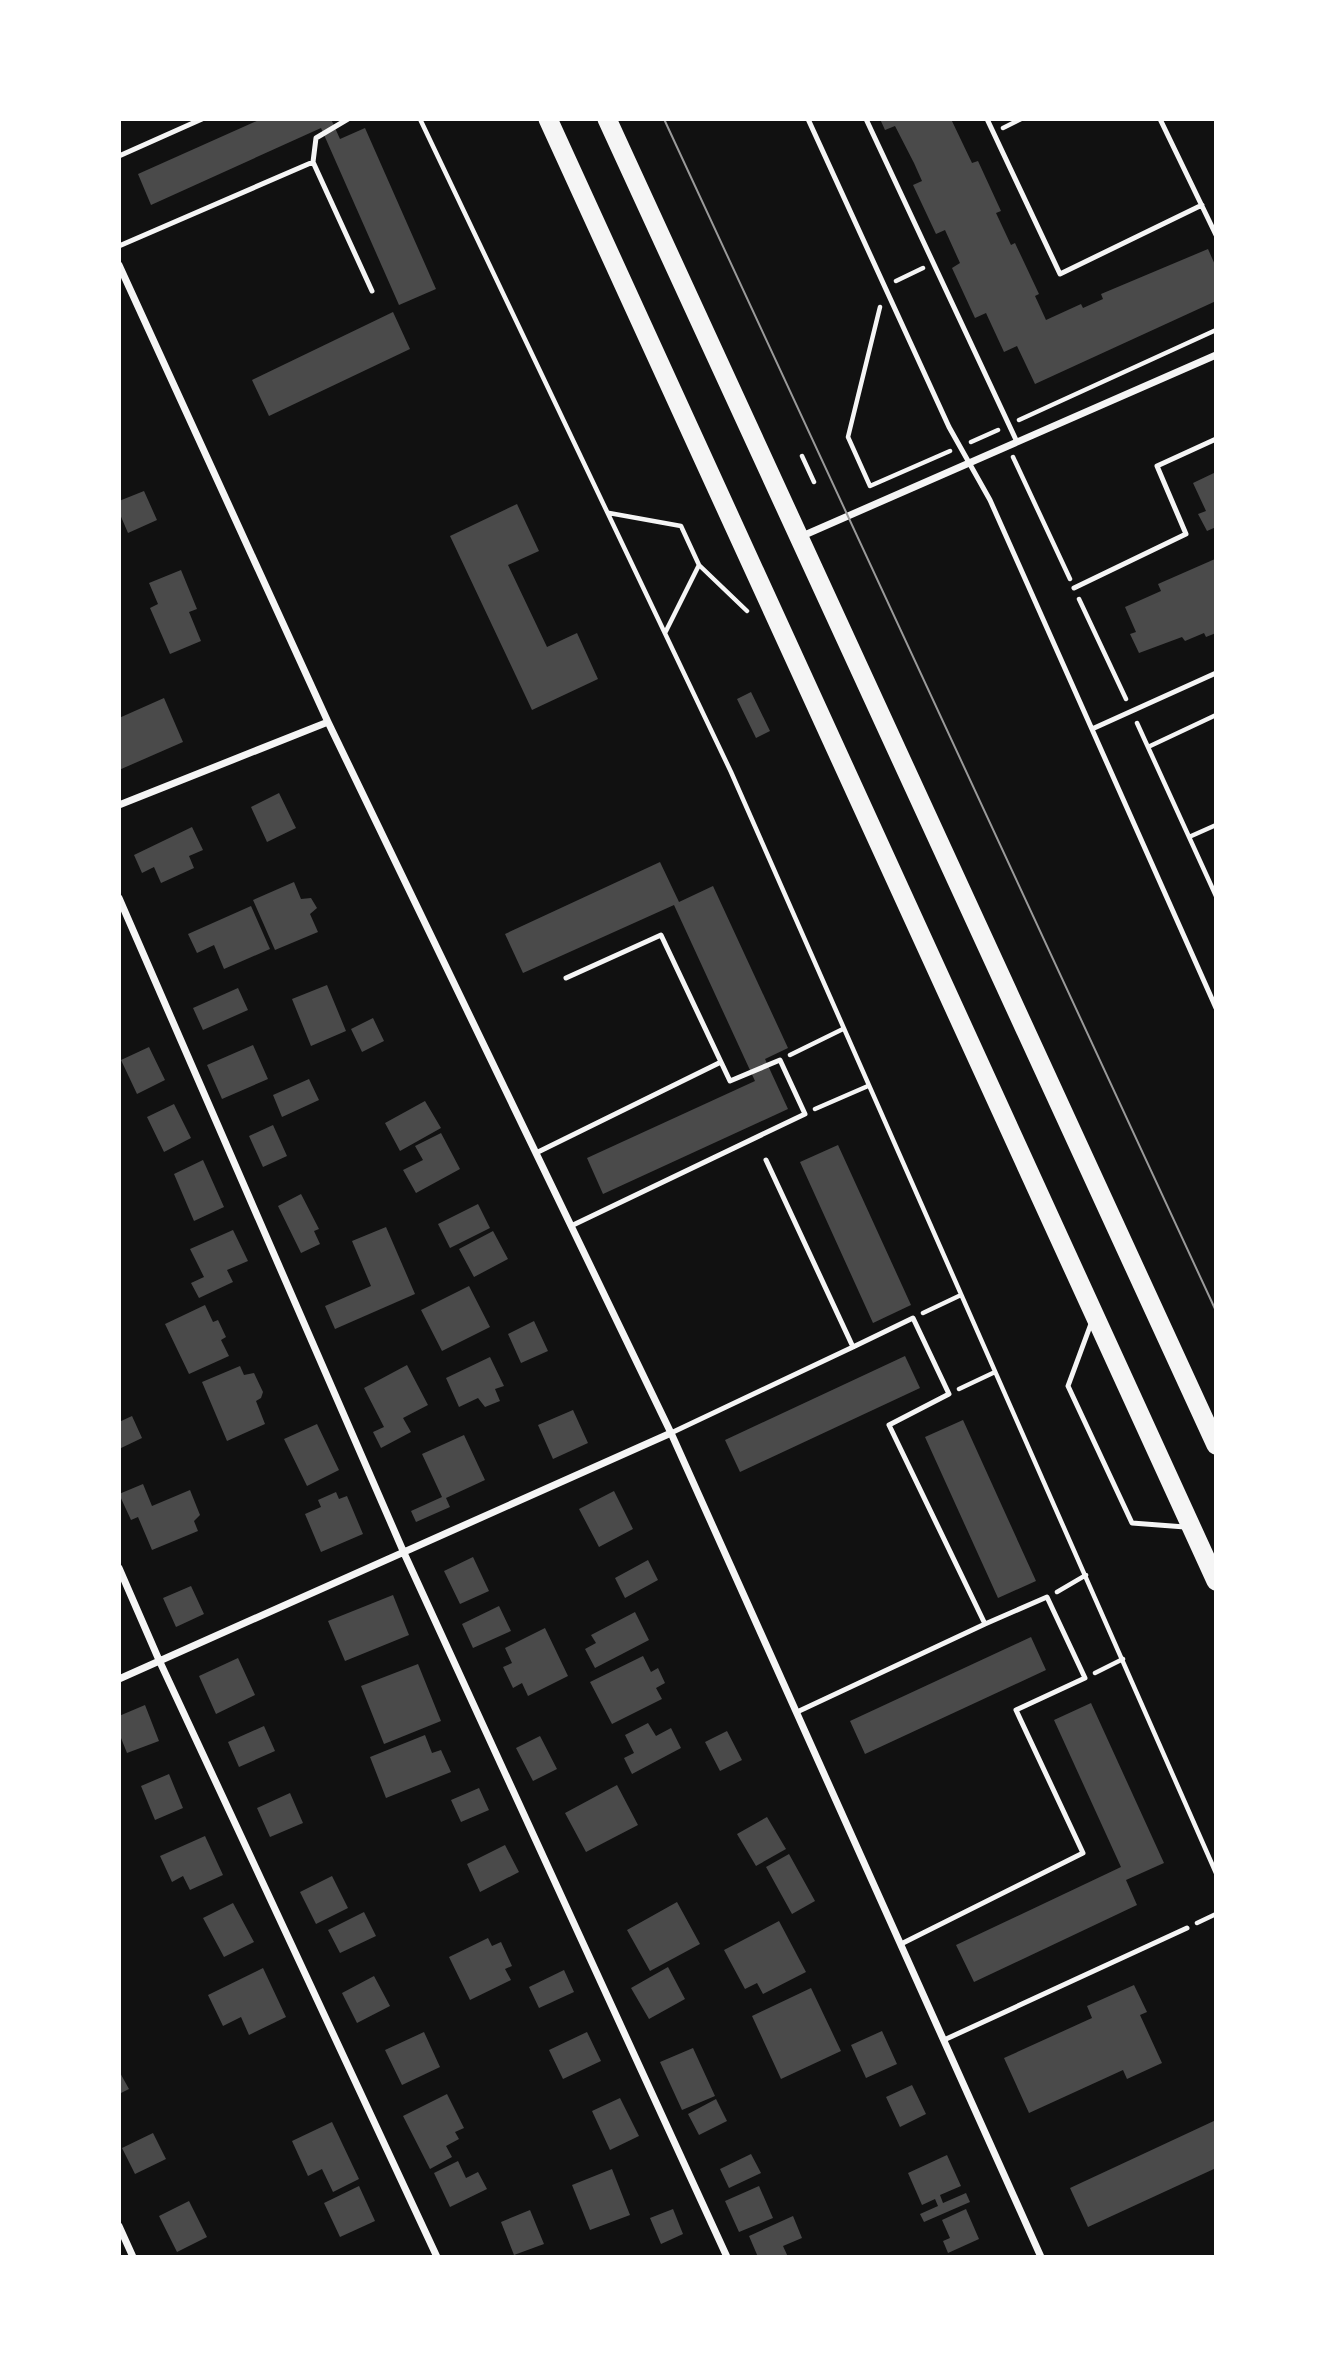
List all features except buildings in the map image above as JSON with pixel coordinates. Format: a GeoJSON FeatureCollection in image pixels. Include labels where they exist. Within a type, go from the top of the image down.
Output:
{"type":"FeatureCollection","features":[{"type":"Feature","properties":{"kind":"highway"},"geometry":{"type":"LineString","coordinates":[[548,119],[1216,1581]]}},
{"type":"Feature","properties":{"kind":"highway"},"geometry":{"type":"LineString","coordinates":[[607,119],[1216,1445]]}},
{"type":"Feature","properties":{"kind":"street"},"geometry":{"type":"LineString","coordinates":[[119,265],[328,722],[671,1433],[1041,2257]]}},
{"type":"Feature","properties":{"kind":"street"},"geometry":{"type":"LineString","coordinates":[[800,537],[1216,355]]}},
{"type":"Feature","properties":{"kind":"street"},"geometry":{"type":"LineString","coordinates":[[119,805],[328,722]]}},
{"type":"Feature","properties":{"kind":"street"},"geometry":{"type":"LineString","coordinates":[[119,898],[404,1553],[727,2257]]}},
{"type":"Feature","properties":{"kind":"street"},"geometry":{"type":"LineString","coordinates":[[119,1679],[671,1433]]}},
{"type":"Feature","properties":{"kind":"street"},"geometry":{"type":"LineString","coordinates":[[119,1569],[437,2257]]}},
{"type":"Feature","properties":{"kind":"street"},"geometry":{"type":"LineString","coordinates":[[119,2226],[133,2257]]}},
{"type":"Feature","properties":{"kind":"lane"},"geometry":{"type":"LineString","coordinates":[[119,156],[202,119]]}},
{"type":"Feature","properties":{"kind":"lane"},"geometry":{"type":"LineString","coordinates":[[348,119],[316,138],[313,162],[372,291]]}},
{"type":"Feature","properties":{"kind":"lane"},"geometry":{"type":"LineString","coordinates":[[808,119],[960,447],[990,500],[1216,1007]]}},
{"type":"Feature","properties":{"kind":"lane"},"geometry":{"type":"LineString","coordinates":[[866,119],[1017,442]]}},
{"type":"Feature","properties":{"kind":"lane"},"geometry":{"type":"LineString","coordinates":[[987,119],[1060,274],[1202,205]]}},
{"type":"Feature","properties":{"kind":"lane"},"geometry":{"type":"LineString","coordinates":[[1160,119],[1216,235]]}},
{"type":"Feature","properties":{"kind":"lane"},"geometry":{"type":"LineString","coordinates":[[119,246],[313,162]]}},
{"type":"Feature","properties":{"kind":"lane"},"geometry":{"type":"LineString","coordinates":[[1074,588],[1186,534],[1157,466],[1216,439]]}},
{"type":"Feature","properties":{"kind":"lane"},"geometry":{"type":"LineString","coordinates":[[1092,729],[1216,673]]}},
{"type":"Feature","properties":{"kind":"lane"},"geometry":{"type":"LineString","coordinates":[[566,978],[661,935],[730,1081],[780,1060],[805,1114],[571,1226]]}},
{"type":"Feature","properties":{"kind":"lane"},"geometry":{"type":"LineString","coordinates":[[536,1153],[721,1062]]}},
{"type":"Feature","properties":{"kind":"lane"},"geometry":{"type":"LineString","coordinates":[[766,1160],[853,1347]]}},
{"type":"Feature","properties":{"kind":"lane"},"geometry":{"type":"LineString","coordinates":[[1094,1315],[1068,1386],[1132,1523],[1192,1528]]}},
{"type":"Feature","properties":{"kind":"lane"},"geometry":{"type":"LineString","coordinates":[[671,1433],[913,1318],[949,1394],[889,1425],[985,1624]]}},
{"type":"Feature","properties":{"kind":"lane"},"geometry":{"type":"LineString","coordinates":[[797,1712],[1047,1597],[1085,1678],[1016,1710],[1083,1853],[901,1944]]}},
{"type":"Feature","properties":{"kind":"lane"},"geometry":{"type":"LineString","coordinates":[[944,2040],[1187,1928]]}},
{"type":"Feature","properties":{"kind":"path"},"geometry":{"type":"LineString","coordinates":[[420,119],[731,772],[1216,1873]]}},
{"type":"Feature","properties":{"kind":"path"},"geometry":{"type":"LineString","coordinates":[[933,262],[885,287],[848,437],[870,486],[1216,330]]}},
{"type":"Feature","properties":{"kind":"path"},"geometry":{"type":"LineString","coordinates":[[1008,446],[1216,896]]}},
{"type":"Feature","properties":{"kind":"path"},"geometry":{"type":"LineString","coordinates":[[802,456],[814,482]]}},
{"type":"Feature","properties":{"kind":"path"},"geometry":{"type":"LineString","coordinates":[[608,513],[681,526],[699,565],[747,611]]}},
{"type":"Feature","properties":{"kind":"path"},"geometry":{"type":"LineString","coordinates":[[665,633],[699,565]]}},
{"type":"Feature","properties":{"kind":"path"},"geometry":{"type":"LineString","coordinates":[[1148,747],[1216,715]]}},
{"type":"Feature","properties":{"kind":"path"},"geometry":{"type":"LineString","coordinates":[[1189,837],[1216,825]]}},
{"type":"Feature","properties":{"kind":"path"},"geometry":{"type":"LineString","coordinates":[[780,1060],[843,1029]]}},
{"type":"Feature","properties":{"kind":"path"},"geometry":{"type":"LineString","coordinates":[[805,1114],[868,1086]]}},
{"type":"Feature","properties":{"kind":"path"},"geometry":{"type":"LineString","coordinates":[[913,1318],[961,1295]]}},
{"type":"Feature","properties":{"kind":"path"},"geometry":{"type":"LineString","coordinates":[[949,1394],[995,1372]]}},
{"type":"Feature","properties":{"kind":"path"},"geometry":{"type":"LineString","coordinates":[[1047,1597],[1086,1575]]}},
{"type":"Feature","properties":{"kind":"path"},"geometry":{"type":"LineString","coordinates":[[1085,1678],[1123,1659]]}},
{"type":"Feature","properties":{"kind":"path"},"geometry":{"type":"LineString","coordinates":[[1187,1928],[1216,1914]]}},
{"type":"Feature","properties":{"kind":"tram line"},"geometry":{"type":"LineString","coordinates":[[664,119],[1216,1311]]}}]}
